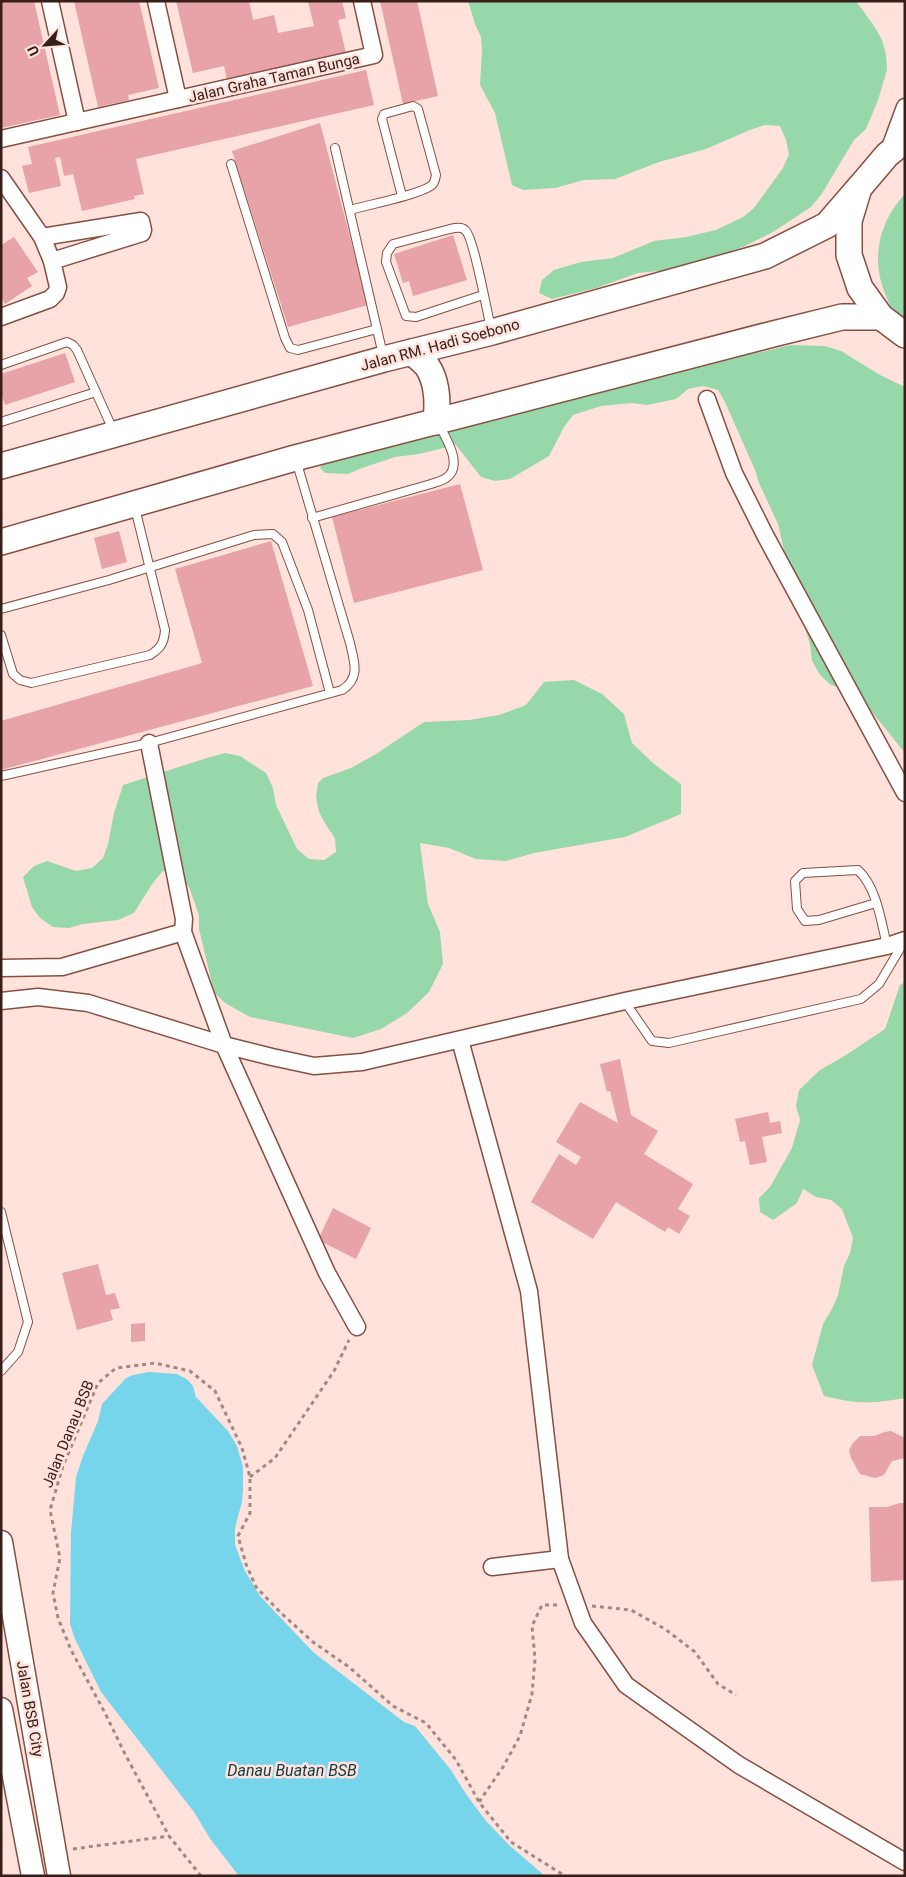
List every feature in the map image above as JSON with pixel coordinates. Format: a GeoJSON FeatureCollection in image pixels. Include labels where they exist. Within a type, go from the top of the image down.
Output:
{"type":"FeatureCollection","features":[{"type":"Feature","properties":{"kind":"main road","name":"Jalan RM. Hadi Soebono"},"geometry":{"type":"LineString","coordinates":[[1,466],[384,359],[492,332],[766,256],[827,224],[896,147]]}},
{"type":"Feature","properties":{"kind":"main road","name":"Jalan RM. Hadi Soebono"},"geometry":{"type":"LineString","coordinates":[[859,188],[849,221],[850,255],[860,288],[880,316],[905,335]]}},
{"type":"Feature","properties":{"kind":"main road"},"geometry":{"type":"LineString","coordinates":[[1,542],[295,458],[816,323],[842,317],[880,316]]}},
{"type":"Feature","properties":{"kind":"main road"},"geometry":{"type":"LineString","coordinates":[[412,352],[427,367],[435,388],[438,402],[436,422]]}},
{"type":"Feature","properties":{"kind":"street"},"geometry":{"type":"LineString","coordinates":[[50,1],[77,122]]}},
{"type":"Feature","properties":{"kind":"street","name":"Jalan Graha Taman Bunga"},"geometry":{"type":"LineString","coordinates":[[156,1],[178,99]]}},
{"type":"Feature","properties":{"kind":"street","name":"Jalan Graha Taman Bunga"},"geometry":{"type":"LineString","coordinates":[[1,139],[374,55],[362,1]]}},
{"type":"Feature","properties":{"kind":"street"},"geometry":{"type":"LineString","coordinates":[[896,147],[905,107]]}},
{"type":"Feature","properties":{"kind":"street"},"geometry":{"type":"LineString","coordinates":[[1,178],[42,237],[52,261],[58,287],[53,298],[1,317]]}},
{"type":"Feature","properties":{"kind":"street"},"geometry":{"type":"LineString","coordinates":[[42,237],[141,221],[142,233],[52,261]]}},
{"type":"Feature","properties":{"kind":"street"},"geometry":{"type":"LineString","coordinates":[[707,399],[734,473],[765,535],[905,793]]}},
{"type":"Feature","properties":{"kind":"street"},"geometry":{"type":"LineString","coordinates":[[148,743],[184,919],[183,932],[224,1045],[327,1273],[357,1327]]}},
{"type":"Feature","properties":{"kind":"street"},"geometry":{"type":"LineString","coordinates":[[1,968],[62,967],[183,932]]}},
{"type":"Feature","properties":{"kind":"street"},"geometry":{"type":"LineString","coordinates":[[1,1001],[38,997],[88,1003],[224,1045],[314,1066],[362,1062],[625,1001],[905,941]]}},
{"type":"Feature","properties":{"kind":"street"},"geometry":{"type":"LineString","coordinates":[[460,1040],[529,1292],[560,1559],[583,1623],[626,1685],[739,1765],[905,1862]]}},
{"type":"Feature","properties":{"kind":"street","name":"Jalan BSB City"},"geometry":{"type":"LineString","coordinates":[[1,1542],[59,1876]]}},
{"type":"Feature","properties":{"kind":"street"},"geometry":{"type":"LineString","coordinates":[[492,1567],[560,1559]]}},
{"type":"Feature","properties":{"kind":"street","name":"Jalan BSB City"},"geometry":{"type":"LineString","coordinates":[[1,1709],[5,1746],[33,1876]]}},
{"type":"Feature","properties":{"kind":"lane"},"geometry":{"type":"LineString","coordinates":[[350,210],[402,196],[426,189],[434,184],[436,175],[418,109],[412,106],[384,114],[382,119],[402,196]]}},
{"type":"Feature","properties":{"kind":"lane"},"geometry":{"type":"LineString","coordinates":[[335,148],[384,359]]}},
{"type":"Feature","properties":{"kind":"lane"},"geometry":{"type":"LineString","coordinates":[[231,164],[285,338],[290,348],[298,350],[377,329]]}},
{"type":"Feature","properties":{"kind":"lane"},"geometry":{"type":"LineString","coordinates":[[483,296],[416,318],[406,316],[386,262],[387,253],[393,244],[450,229],[459,228],[465,230],[471,244],[492,332]]}},
{"type":"Feature","properties":{"kind":"lane"},"geometry":{"type":"LineString","coordinates":[[1,365],[67,342],[73,345],[115,434]]}},
{"type":"Feature","properties":{"kind":"lane"},"geometry":{"type":"LineString","coordinates":[[1,422],[96,392]]}},
{"type":"Feature","properties":{"kind":"lane"},"geometry":{"type":"LineString","coordinates":[[312,518],[431,484],[448,477],[454,462],[449,443],[436,422]]}},
{"type":"Feature","properties":{"kind":"lane"},"geometry":{"type":"LineString","coordinates":[[1,776],[148,743],[342,690],[349,685],[354,675],[355,665],[350,643],[295,458]]}},
{"type":"Feature","properties":{"kind":"lane"},"geometry":{"type":"LineString","coordinates":[[1,635],[13,674],[20,680],[32,683],[150,655],[159,649],[164,642],[165,630],[134,503]]}},
{"type":"Feature","properties":{"kind":"lane"},"geometry":{"type":"LineString","coordinates":[[1,609],[150,568],[254,535],[273,534],[282,542],[308,610],[330,693]]}},
{"type":"Feature","properties":{"kind":"lane"},"geometry":{"type":"LineString","coordinates":[[876,903],[819,920],[805,921],[797,909],[795,881],[803,873],[858,870],[865,877],[876,903],[887,946]]}},
{"type":"Feature","properties":{"kind":"lane"},"geometry":{"type":"LineString","coordinates":[[625,1001],[652,1041],[669,1042],[687,1039],[862,999],[879,984],[905,941]]}},
{"type":"Feature","properties":{"kind":"lane"},"geometry":{"type":"LineString","coordinates":[[1,1212],[28,1322],[18,1352],[1,1371]]}},
{"type":"Feature","properties":{"kind":"path"},"geometry":{"type":"LineString","coordinates":[[250,1477],[274,1458],[334,1371],[357,1327]]}},
{"type":"Feature","properties":{"kind":"path","name":"Jalan Danau BSB"},"geometry":{"type":"LineString","coordinates":[[201,1876],[169,1836],[125,1754],[106,1713],[71,1650],[58,1618],[53,1593],[60,1558],[50,1510],[63,1466],[98,1383],[116,1368],[155,1363],[190,1371],[215,1391],[242,1448],[250,1477],[250,1513],[238,1536],[246,1564],[256,1587],[313,1642],[349,1666],[393,1706],[426,1722],[456,1760],[479,1802],[511,1842],[565,1876]]}},
{"type":"Feature","properties":{"kind":"path"},"geometry":{"type":"LineString","coordinates":[[479,1802],[503,1768],[520,1736],[532,1694],[535,1659],[532,1626],[542,1605],[577,1605],[631,1610],[665,1629],[695,1652],[718,1684],[736,1695]]}},
{"type":"Feature","properties":{"kind":"path"},"geometry":{"type":"LineString","coordinates":[[55,1851],[169,1836]]}},
{"type":"Feature","properties":{"kind":"green space"},"geometry":{"type":"Polygon","coordinates":[[[468,1],[856,1],[882,40],[886,54],[887,70],[878,100],[866,129],[854,140],[821,195],[811,207],[773,232],[745,246],[701,262],[669,270],[638,273],[596,288],[552,299],[539,293],[542,280],[554,270],[581,262],[613,258],[654,241],[686,237],[716,230],[743,217],[754,208],[783,168],[789,154],[786,140],[780,126],[765,125],[706,149],[659,162],[615,179],[584,180],[555,188],[523,190],[512,185],[495,113],[480,85],[481,37],[468,1]]]}},
{"type":"Feature","properties":{"kind":"green space"},"geometry":{"type":"Polygon","coordinates":[[[905,194],[905,326],[893,310],[885,294],[878,260],[884,225],[893,209],[905,194]]]}},
{"type":"Feature","properties":{"kind":"green space"},"geometry":{"type":"Polygon","coordinates":[[[790,345],[825,346],[841,351],[880,375],[905,387],[905,753],[867,706],[845,689],[831,685],[820,675],[812,661],[810,644],[794,595],[778,524],[718,390],[703,386],[688,389],[676,399],[647,405],[632,403],[601,406],[573,415],[564,427],[549,456],[510,479],[495,481],[481,477],[456,445],[419,454],[395,457],[348,474],[325,473],[320,468],[323,461],[730,355],[761,352],[790,345]]]}},
{"type":"Feature","properties":{"kind":"green space"},"geometry":{"type":"Polygon","coordinates":[[[574,680],[602,694],[624,714],[632,743],[654,764],[681,784],[681,814],[625,837],[534,853],[506,861],[476,859],[449,848],[420,843],[428,904],[440,932],[443,964],[429,992],[407,1013],[381,1029],[353,1038],[250,1017],[225,1003],[214,992],[199,929],[199,915],[189,887],[178,875],[163,871],[152,884],[134,913],[118,920],[83,924],[69,928],[53,927],[40,918],[32,907],[23,877],[34,866],[47,861],[76,871],[92,868],[103,858],[123,785],[225,753],[240,756],[266,773],[273,788],[276,805],[297,849],[309,859],[324,860],[336,852],[335,838],[319,812],[316,797],[318,783],[323,778],[351,768],[424,722],[469,720],[499,715],[526,705],[544,682],[574,680]]]}},
{"type":"Feature","properties":{"kind":"green space"},"geometry":{"type":"Polygon","coordinates":[[[905,982],[905,1398],[873,1402],[846,1401],[824,1396],[812,1365],[823,1324],[838,1295],[844,1266],[850,1253],[853,1238],[842,1209],[831,1200],[816,1197],[803,1189],[797,1203],[773,1220],[760,1212],[759,1198],[770,1187],[792,1148],[800,1120],[796,1106],[799,1090],[820,1070],[885,1029],[900,985],[905,982]]]}},
{"type":"Feature","properties":{"kind":"water","name":"Danau Buatan BSB"},"geometry":{"type":"Polygon","coordinates":[[[149,1372],[177,1374],[188,1380],[193,1386],[196,1397],[228,1431],[237,1446],[243,1467],[243,1489],[242,1502],[235,1528],[235,1545],[245,1571],[260,1596],[313,1652],[404,1722],[415,1726],[451,1770],[486,1821],[509,1845],[545,1876],[239,1876],[211,1840],[194,1812],[101,1692],[75,1639],[70,1624],[71,1533],[76,1477],[98,1421],[102,1404],[126,1378],[149,1372]]]}},
{"type":"Feature","properties":{"kind":"building"},"geometry":{"type":"Polygon","coordinates":[[[1,1],[34,1],[60,115],[1,128],[1,1]]]}},
{"type":"Feature","properties":{"kind":"building"},"geometry":{"type":"Polygon","coordinates":[[[74,1],[139,1],[159,88],[128,95],[129,100],[98,107],[74,1]]]}},
{"type":"Feature","properties":{"kind":"building"},"geometry":{"type":"Polygon","coordinates":[[[176,1],[249,1],[253,20],[274,15],[278,33],[314,26],[308,1],[342,1],[346,18],[338,20],[346,53],[227,80],[224,66],[193,73],[176,1]]]}},
{"type":"Feature","properties":{"kind":"building"},"geometry":{"type":"Polygon","coordinates":[[[380,1],[417,1],[438,96],[403,104],[380,1]]]}},
{"type":"Feature","properties":{"kind":"building"},"geometry":{"type":"Polygon","coordinates":[[[366,70],[374,105],[136,159],[144,194],[134,196],[135,199],[82,211],[73,174],[64,176],[60,157],[55,158],[61,186],[29,193],[22,166],[32,164],[28,147],[366,70]]]}},
{"type":"Feature","properties":{"kind":"building"},"geometry":{"type":"Polygon","coordinates":[[[320,123],[368,305],[288,327],[232,151],[320,123]]]}},
{"type":"Feature","properties":{"kind":"building"},"geometry":{"type":"Polygon","coordinates":[[[453,235],[467,280],[413,296],[409,281],[403,283],[394,254],[453,235]]]}},
{"type":"Feature","properties":{"kind":"building"},"geometry":{"type":"Polygon","coordinates":[[[14,237],[38,272],[27,278],[32,286],[5,304],[1,297],[1,245],[14,237]]]}},
{"type":"Feature","properties":{"kind":"building"},"geometry":{"type":"Polygon","coordinates":[[[65,353],[75,382],[5,405],[1,393],[1,374],[65,353]]]}},
{"type":"Feature","properties":{"kind":"building"},"geometry":{"type":"Polygon","coordinates":[[[460,484],[483,570],[354,603],[332,517],[460,484]]]}},
{"type":"Feature","properties":{"kind":"building"},"geometry":{"type":"Polygon","coordinates":[[[119,531],[127,562],[102,569],[94,538],[119,531]]]}},
{"type":"Feature","properties":{"kind":"building"},"geometry":{"type":"Polygon","coordinates":[[[271,541],[313,686],[1,770],[1,721],[202,663],[175,569],[271,541]]]}},
{"type":"Feature","properties":{"kind":"building"},"geometry":{"type":"Polygon","coordinates":[[[620,1059],[631,1115],[658,1131],[644,1154],[693,1184],[678,1209],[690,1216],[679,1234],[668,1227],[665,1232],[616,1202],[593,1239],[531,1202],[559,1154],[576,1165],[581,1157],[556,1142],[580,1102],[618,1123],[610,1091],[607,1092],[600,1064],[620,1059]]]}},
{"type":"Feature","properties":{"kind":"building"},"geometry":{"type":"Polygon","coordinates":[[[768,1112],[770,1123],[780,1121],[782,1133],[762,1137],[767,1162],[750,1165],[745,1141],[740,1142],[735,1119],[768,1112]]]}},
{"type":"Feature","properties":{"kind":"building"},"geometry":{"type":"Polygon","coordinates":[[[333,1208],[371,1228],[356,1259],[318,1240],[333,1208]]]}},
{"type":"Feature","properties":{"kind":"building"},"geometry":{"type":"Polygon","coordinates":[[[98,1264],[106,1295],[115,1293],[120,1308],[110,1310],[113,1320],[77,1330],[62,1273],[98,1264]]]}},
{"type":"Feature","properties":{"kind":"building"},"geometry":{"type":"Polygon","coordinates":[[[145,1323],[145,1341],[131,1342],[131,1324],[145,1323]]]}},
{"type":"Feature","properties":{"kind":"building"},"geometry":{"type":"Polygon","coordinates":[[[891,1431],[905,1438],[905,1458],[892,1461],[884,1475],[875,1478],[860,1474],[851,1458],[849,1450],[853,1443],[860,1436],[874,1436],[891,1431]]]}},
{"type":"Feature","properties":{"kind":"building"},"geometry":{"type":"Polygon","coordinates":[[[905,1503],[905,1580],[871,1582],[869,1507],[887,1507],[905,1503]]]}}]}
